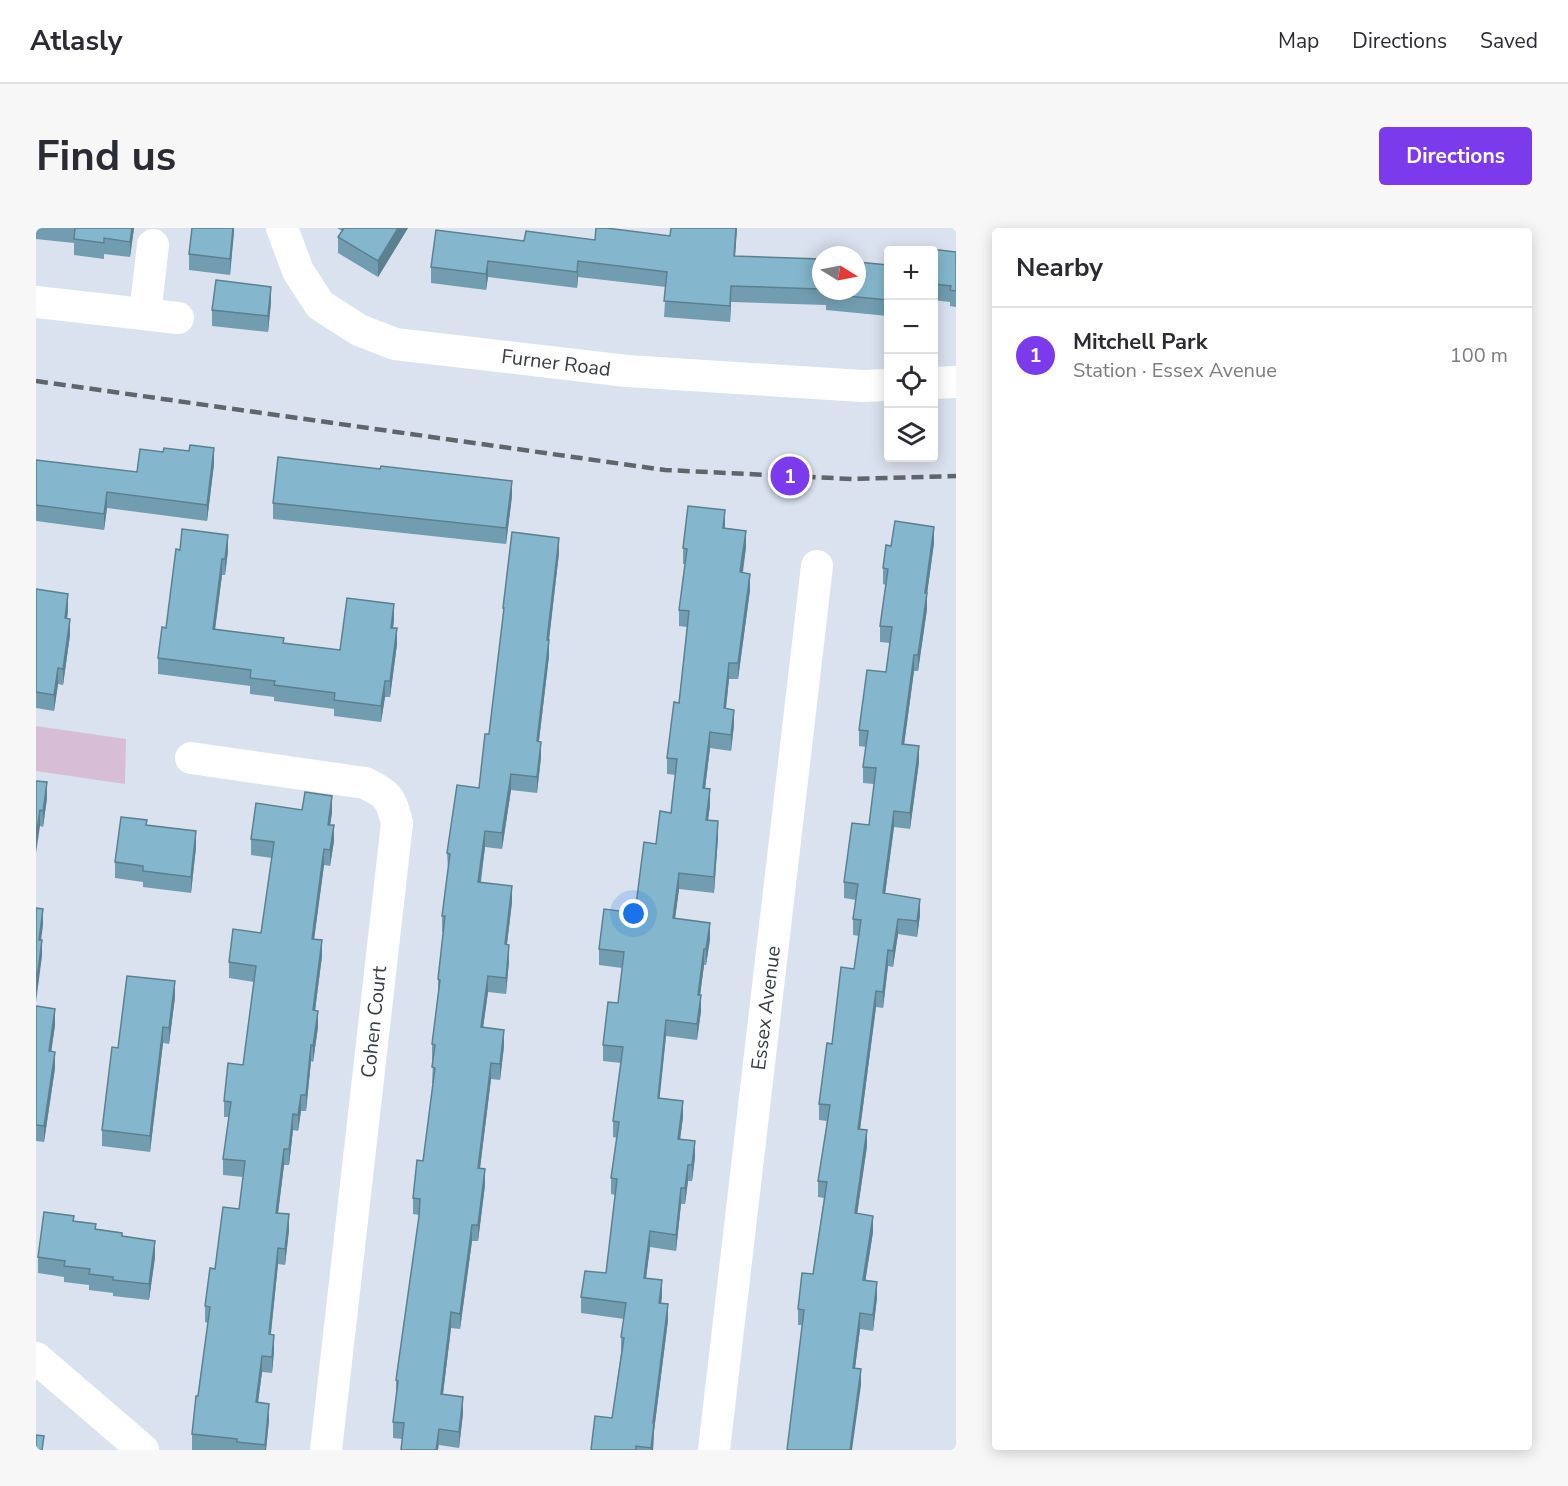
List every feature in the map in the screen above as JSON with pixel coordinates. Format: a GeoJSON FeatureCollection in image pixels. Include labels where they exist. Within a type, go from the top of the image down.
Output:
{"type":"FeatureCollection","features":[{"type":"Feature","properties":{"kind":"street","name":"Furner Road"},"geometry":{"type":"LineString","coordinates":[[282,228],[298,271],[320,305],[359,330],[394,344],[627,371],[862,386],[884,385]]}},
{"type":"Feature","properties":{"kind":"street"},"geometry":{"type":"LineString","coordinates":[[145,314],[153,245]]}},
{"type":"Feature","properties":{"kind":"street"},"geometry":{"type":"LineString","coordinates":[[36,302],[178,318]]}},
{"type":"Feature","properties":{"kind":"street"},"geometry":{"type":"LineString","coordinates":[[938,382],[956,382]]}},
{"type":"Feature","properties":{"kind":"street","name":"Essex Avenue"},"geometry":{"type":"LineString","coordinates":[[714,1450],[817,566]]}},
{"type":"Feature","properties":{"kind":"street","name":"Cohen Court"},"geometry":{"type":"LineString","coordinates":[[191,758],[365,783],[382,791],[392,804],[397,823],[326,1450]]}},
{"type":"Feature","properties":{"kind":"street"},"geometry":{"type":"LineString","coordinates":[[36,1358],[143,1450]]}},
{"type":"Feature","properties":{"kind":"shaded area"},"geometry":{"type":"Polygon","coordinates":[[[36,726],[126,739],[125,784],[36,771],[36,726]]]}},
{"type":"Feature","properties":{"kind":"building"},"geometry":{"type":"Polygon","coordinates":[[[75,228],[132,228],[130,242],[104,238],[104,243],[74,239],[75,228]]]}},
{"type":"Feature","properties":{"kind":"building"},"geometry":{"type":"Polygon","coordinates":[[[192,228],[233,228],[230,259],[189,254],[192,228]]]}},
{"type":"Feature","properties":{"kind":"building"},"geometry":{"type":"Polygon","coordinates":[[[344,228],[398,228],[378,261],[338,237],[344,228]]]}},
{"type":"Feature","properties":{"kind":"building"},"geometry":{"type":"Polygon","coordinates":[[[596,228],[670,236],[671,228],[736,228],[734,256],[812,259],[812,289],[731,286],[730,306],[664,301],[667,272],[578,261],[577,272],[488,261],[486,274],[431,267],[436,230],[524,241],[526,231],[595,240],[596,228]]]}},
{"type":"Feature","properties":{"kind":"building"},"geometry":{"type":"Polygon","coordinates":[[[938,250],[956,252],[956,291],[950,290],[951,286],[938,285],[938,250]]]}},
{"type":"Feature","properties":{"kind":"building"},"geometry":{"type":"Polygon","coordinates":[[[866,263],[884,265],[884,300],[866,298],[866,263]]]}},
{"type":"Feature","properties":{"kind":"building"},"geometry":{"type":"Polygon","coordinates":[[[216,280],[271,287],[268,316],[212,310],[216,280]]]}},
{"type":"Feature","properties":{"kind":"building"},"geometry":{"type":"Polygon","coordinates":[[[190,445],[214,448],[207,505],[107,492],[104,514],[36,505],[36,460],[137,472],[140,449],[163,452],[164,448],[189,451],[190,445]]]}},
{"type":"Feature","properties":{"kind":"building"},"geometry":{"type":"Polygon","coordinates":[[[278,457],[512,481],[506,528],[273,503],[278,457]]]}},
{"type":"Feature","properties":{"kind":"building"},"geometry":{"type":"Polygon","coordinates":[[[688,506],[725,510],[723,528],[746,531],[740,572],[750,574],[738,663],[729,663],[724,708],[734,710],[731,735],[710,732],[703,788],[710,789],[706,820],[718,821],[714,877],[679,873],[673,918],[710,923],[698,995],[701,995],[697,1024],[666,1020],[658,1098],[683,1101],[678,1139],[695,1141],[692,1165],[688,1165],[685,1188],[681,1188],[676,1235],[650,1231],[644,1278],[662,1280],[659,1303],[668,1304],[651,1448],[636,1446],[636,1450],[591,1450],[595,1416],[612,1418],[624,1338],[621,1337],[626,1303],[581,1297],[585,1271],[606,1273],[617,1179],[611,1178],[619,1122],[613,1121],[623,1047],[603,1045],[608,1002],[618,1003],[624,952],[599,949],[604,909],[635,913],[644,842],[656,844],[660,811],[671,813],[677,759],[667,758],[674,702],[679,703],[689,611],[679,610],[687,549],[683,548],[688,506]]]}},
{"type":"Feature","properties":{"kind":"building"},"geometry":{"type":"Polygon","coordinates":[[[895,521],[934,527],[918,655],[914,655],[902,744],[919,746],[910,813],[894,811],[883,893],[920,899],[917,921],[898,919],[893,951],[888,950],[883,992],[876,991],[858,1129],[867,1130],[855,1213],[873,1216],[863,1280],[877,1282],[873,1315],[860,1313],[853,1368],[861,1369],[850,1450],[787,1450],[804,1310],[798,1309],[802,1273],[813,1274],[827,1182],[818,1181],[830,1105],[819,1104],[827,1043],[832,1044],[841,967],[854,969],[861,920],[853,919],[858,884],[844,882],[852,823],[869,825],[876,768],[863,767],[868,731],[859,730],[867,670],[886,672],[892,627],[880,626],[888,569],[883,568],[886,545],[891,546],[895,521]]]}},
{"type":"Feature","properties":{"kind":"building"},"geometry":{"type":"Polygon","coordinates":[[[182,529],[228,535],[225,559],[222,559],[213,629],[284,638],[283,643],[340,650],[347,598],[394,604],[391,628],[397,628],[390,681],[385,681],[381,706],[334,700],[335,693],[274,685],[275,681],[250,678],[251,670],[158,658],[162,627],[166,628],[176,549],[180,550],[182,529]]]}},
{"type":"Feature","properties":{"kind":"building"},"geometry":{"type":"Polygon","coordinates":[[[512,532],[559,538],[537,741],[541,742],[537,777],[511,774],[502,833],[485,831],[478,882],[512,886],[505,944],[509,945],[506,978],[488,976],[481,1027],[504,1030],[500,1064],[491,1063],[478,1168],[485,1169],[478,1225],[472,1225],[460,1314],[451,1312],[441,1394],[463,1397],[459,1432],[439,1429],[436,1450],[401,1450],[404,1423],[393,1422],[398,1381],[396,1380],[419,1216],[420,1199],[413,1198],[417,1160],[423,1161],[435,1068],[432,1067],[435,1045],[432,1044],[445,916],[442,916],[450,854],[447,853],[457,785],[479,788],[485,734],[489,734],[512,532]]]}},
{"type":"Feature","properties":{"kind":"building"},"geometry":{"type":"Polygon","coordinates":[[[36,589],[68,594],[65,618],[70,619],[63,669],[58,668],[54,695],[36,692],[36,589]]]}},
{"type":"Feature","properties":{"kind":"building"},"geometry":{"type":"Polygon","coordinates":[[[36,781],[47,782],[36,837],[36,781]]]}},
{"type":"Feature","properties":{"kind":"building"},"geometry":{"type":"Polygon","coordinates":[[[305,792],[332,796],[328,825],[334,825],[330,850],[324,849],[312,939],[322,940],[313,1010],[318,1011],[313,1046],[311,1045],[306,1095],[301,1095],[298,1115],[293,1114],[289,1149],[284,1149],[276,1213],[289,1214],[285,1249],[278,1248],[269,1334],[274,1335],[272,1357],[262,1356],[256,1402],[269,1404],[265,1445],[192,1434],[210,1307],[205,1306],[210,1268],[215,1269],[223,1207],[239,1209],[245,1161],[223,1159],[231,1102],[224,1101],[228,1063],[243,1065],[256,966],[229,962],[233,929],[261,933],[274,842],[251,839],[256,803],[302,810],[305,792]]]}},
{"type":"Feature","properties":{"kind":"building"},"geometry":{"type":"Polygon","coordinates":[[[121,817],[147,820],[146,825],[196,831],[191,877],[143,871],[143,866],[115,862],[121,817]]]}},
{"type":"Feature","properties":{"kind":"building"},"geometry":{"type":"Polygon","coordinates":[[[36,908],[43,909],[39,940],[42,940],[36,986],[36,908]]]}},
{"type":"Feature","properties":{"kind":"building"},"geometry":{"type":"Polygon","coordinates":[[[127,976],[175,981],[169,1028],[163,1027],[150,1136],[102,1130],[112,1047],[118,1048],[127,976]]]}},
{"type":"Feature","properties":{"kind":"building"},"geometry":{"type":"Polygon","coordinates":[[[36,1006],[55,1009],[49,1051],[55,1052],[44,1126],[36,1125],[36,1006]]]}},
{"type":"Feature","properties":{"kind":"building"},"geometry":{"type":"Polygon","coordinates":[[[44,1212],[74,1216],[73,1221],[96,1224],[95,1229],[155,1241],[149,1284],[113,1280],[113,1277],[89,1274],[90,1269],[64,1266],[65,1261],[38,1257],[44,1212]]]}},
{"type":"Feature","properties":{"kind":"building"},"geometry":{"type":"Polygon","coordinates":[[[36,1435],[44,1436],[42,1450],[36,1450],[36,1435]]]}},
{"type":"Feature","properties":{"kind":"railway"},"geometry":{"type":"LineString","coordinates":[[36,381],[665,470],[852,479],[956,476]]}},
{"type":"Feature","properties":{"kind":"place","name":"Mitchell Park"},"geometry":{"type":"Point","coordinates":[790,476]}}]}
